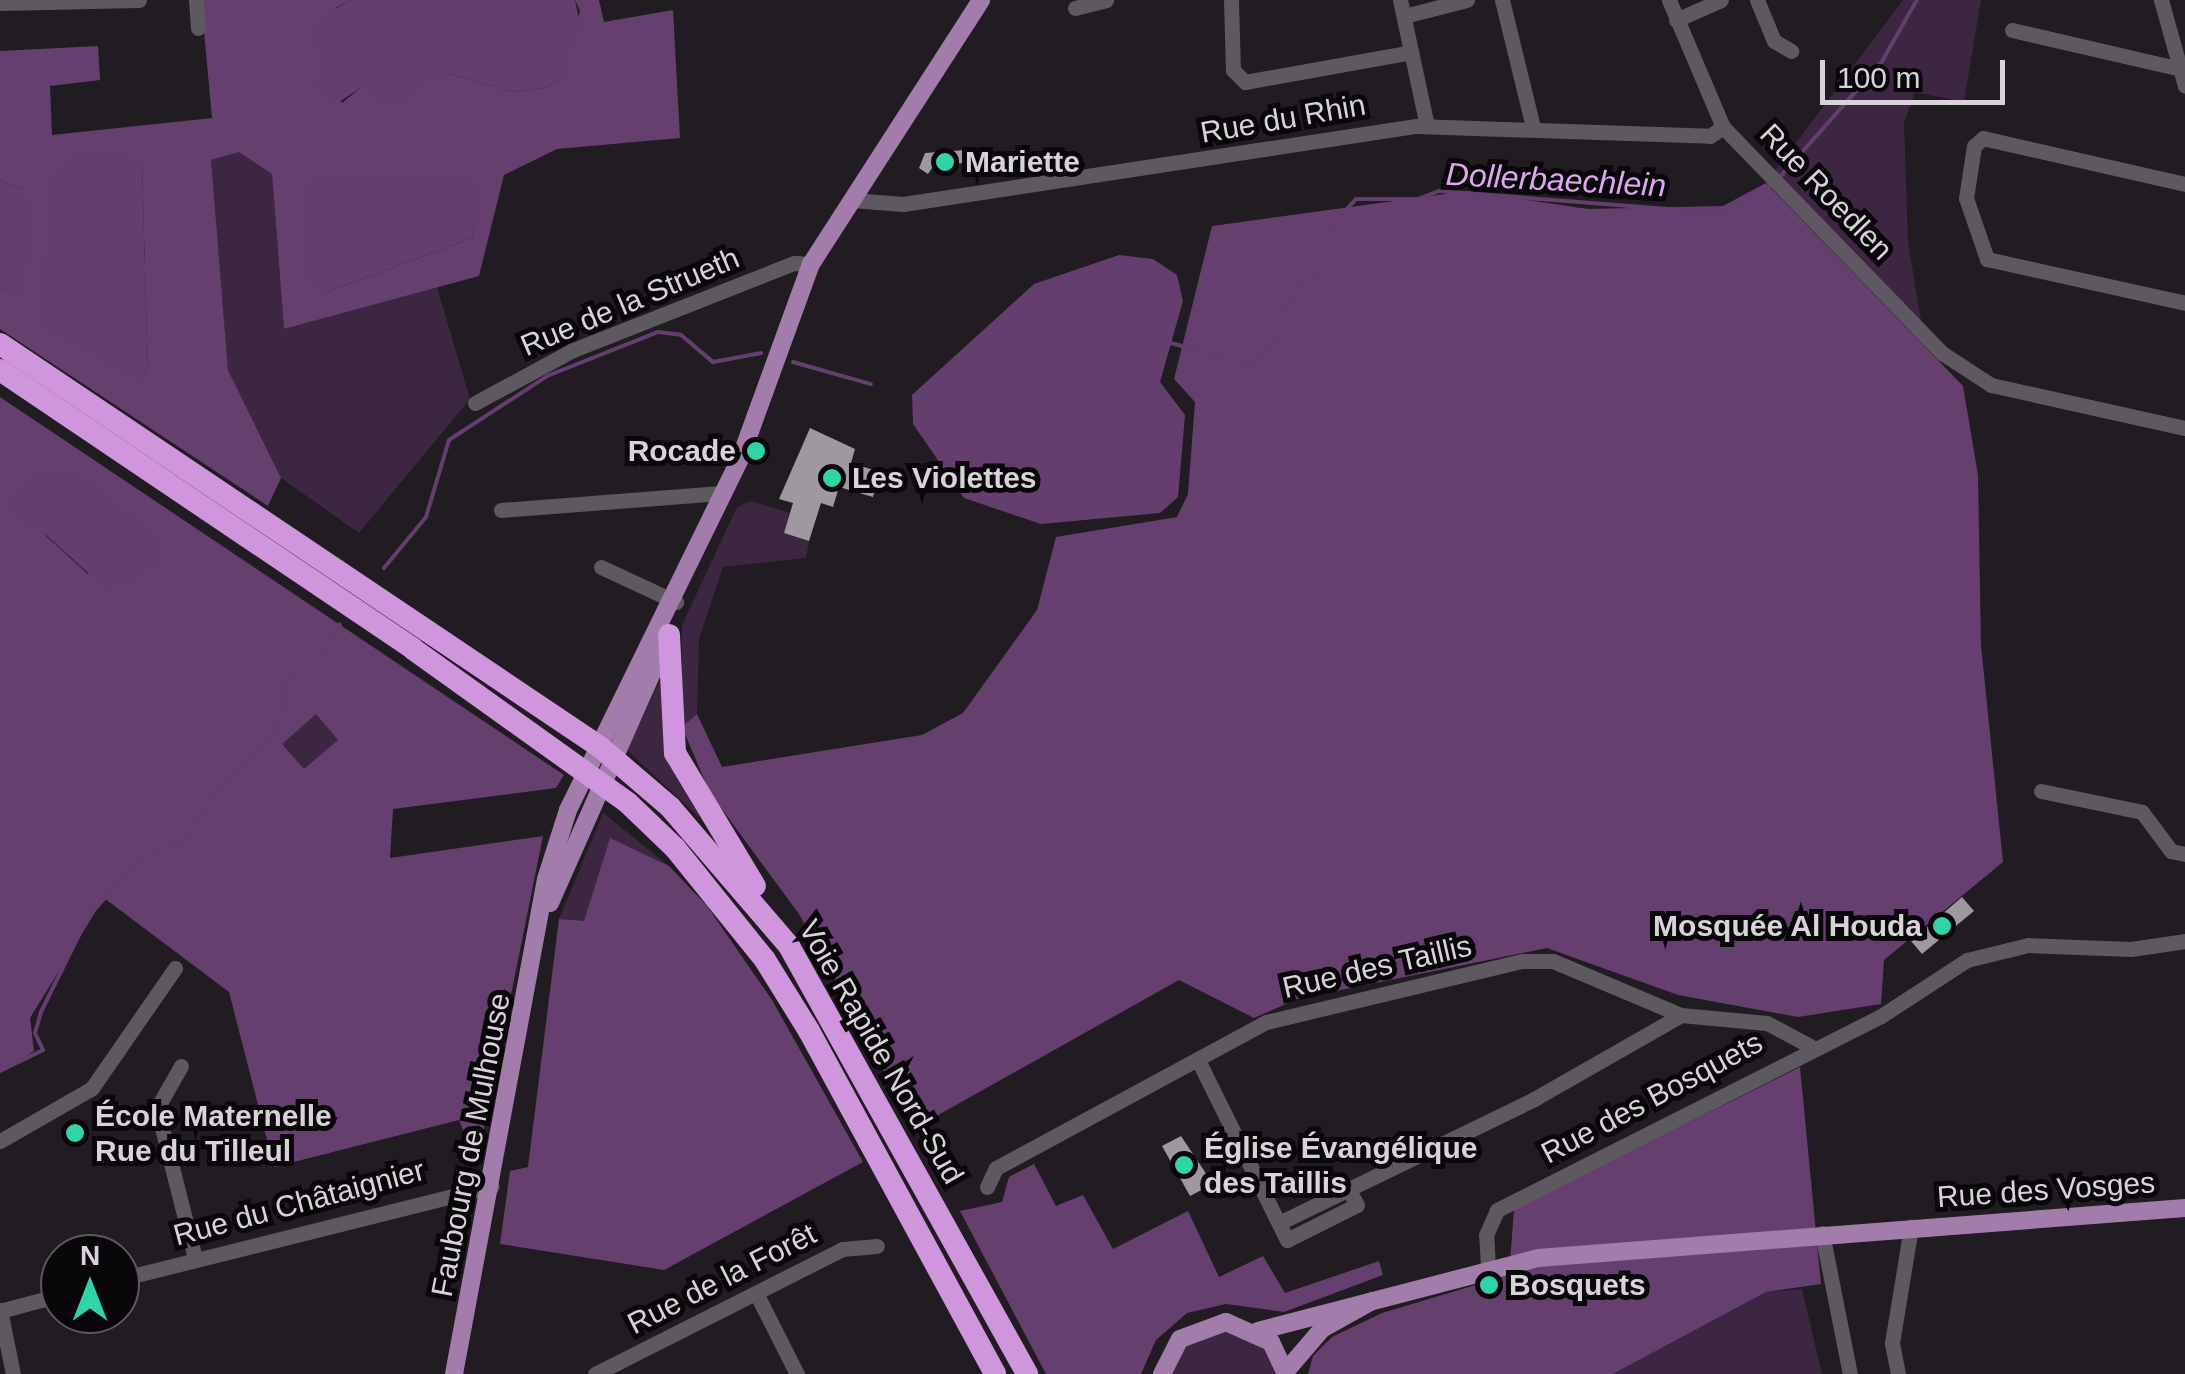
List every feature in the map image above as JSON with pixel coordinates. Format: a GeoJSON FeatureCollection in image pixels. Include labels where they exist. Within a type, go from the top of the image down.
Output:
{"type":"FeatureCollection","features":[{"type":"Feature","properties":{"kind":"highway","name":"Voie Rapide Nord-Sud"},"geometry":{"type":"LineString","coordinates":[[0,344],[608,753],[670,807],[788,946],[1027,1374]]}},
{"type":"Feature","properties":{"kind":"highway","name":"Voie Rapide Nord-Sud"},"geometry":{"type":"LineString","coordinates":[[0,370],[594,778],[675,848],[765,960],[996,1374]]}},
{"type":"Feature","properties":{"kind":"highway"},"geometry":{"type":"LineString","coordinates":[[668,635],[670,724],[682,768],[788,946]]}},
{"type":"Feature","properties":{"kind":"main road","name":"Faubourg de Mulhouse"},"geometry":{"type":"LineString","coordinates":[[608,753],[724,493],[810,264],[981,0]]}},
{"type":"Feature","properties":{"kind":"main road","name":"Faubourg de Mulhouse"},"geometry":{"type":"LineString","coordinates":[[454,1374],[555,845],[608,753],[668,635],[676,602]]}},
{"type":"Feature","properties":{"kind":"main road","name":"Rue des Vosges"},"geometry":{"type":"LineString","coordinates":[[1376,1298],[1488,1268],[1822,1233],[2185,1208]]}},
{"type":"Feature","properties":{"kind":"main road"},"geometry":{"type":"LineString","coordinates":[[1162,1374],[1170,1352],[1194,1329],[1226,1322],[1258,1332],[1376,1298]]}},
{"type":"Feature","properties":{"kind":"main road"},"geometry":{"type":"LineString","coordinates":[[1258,1332],[1286,1373],[1322,1329],[1376,1298]]}},
{"type":"Feature","properties":{"kind":"street"},"geometry":{"type":"LineString","coordinates":[[0,2],[139,0]]}},
{"type":"Feature","properties":{"kind":"street"},"geometry":{"type":"LineString","coordinates":[[196,0],[198,28]]}},
{"type":"Feature","properties":{"kind":"street"},"geometry":{"type":"LineString","coordinates":[[1075,8],[1106,0]]}},
{"type":"Feature","properties":{"kind":"street"},"geometry":{"type":"LineString","coordinates":[[1230,0],[1233,70],[1245,82],[1411,52]]}},
{"type":"Feature","properties":{"kind":"street"},"geometry":{"type":"LineString","coordinates":[[1427,126],[1401,8],[1467,0]]}},
{"type":"Feature","properties":{"kind":"street"},"geometry":{"type":"LineString","coordinates":[[1502,0],[1534,127]]}},
{"type":"Feature","properties":{"kind":"street","name":"Rue Roedlen"},"geometry":{"type":"LineString","coordinates":[[1669,0],[1723,127],[1942,353],[1991,385],[2185,428]]}},
{"type":"Feature","properties":{"kind":"street"},"geometry":{"type":"LineString","coordinates":[[1676,20],[1721,0]]}},
{"type":"Feature","properties":{"kind":"street"},"geometry":{"type":"LineString","coordinates":[[1757,0],[1774,41],[1791,52]]}},
{"type":"Feature","properties":{"kind":"street"},"geometry":{"type":"LineString","coordinates":[[2161,0],[2184,76]]}},
{"type":"Feature","properties":{"kind":"street"},"geometry":{"type":"LineString","coordinates":[[2012,30],[2184,76]]}},
{"type":"Feature","properties":{"kind":"street","name":"Rue du Rhin"},"geometry":{"type":"LineString","coordinates":[[852,200],[903,204],[1427,126],[1710,136],[1723,127]]}},
{"type":"Feature","properties":{"kind":"street"},"geometry":{"type":"LineString","coordinates":[[2185,184],[1984,138],[1974,146],[1966,198],[1987,259],[2185,304]]}},
{"type":"Feature","properties":{"kind":"street","name":"Rue de la Strueth"},"geometry":{"type":"LineString","coordinates":[[475,404],[573,350],[794,262],[810,264]]}},
{"type":"Feature","properties":{"kind":"street"},"geometry":{"type":"LineString","coordinates":[[501,510],[704,488],[724,493]]}},
{"type":"Feature","properties":{"kind":"street"},"geometry":{"type":"LineString","coordinates":[[600,567],[676,602]]}},
{"type":"Feature","properties":{"kind":"street"},"geometry":{"type":"LineString","coordinates":[[2041,791],[2142,812],[2170,851],[2185,854]]}},
{"type":"Feature","properties":{"kind":"street","name":"Rue des Bosquets"},"geometry":{"type":"LineString","coordinates":[[1488,1268],[1489,1220],[1497,1210],[1810,1046],[1888,1012],[1995,948],[2185,941]]}},
{"type":"Feature","properties":{"kind":"street","name":"Rue des Taillis"},"geometry":{"type":"LineString","coordinates":[[987,1188],[996,1168],[1291,1014],[1522,961],[1567,966],[1681,1015],[1767,1023],[1810,1046]]}},
{"type":"Feature","properties":{"kind":"street"},"geometry":{"type":"LineString","coordinates":[[0,1141],[92,1088],[175,968]]}},
{"type":"Feature","properties":{"kind":"street"},"geometry":{"type":"LineString","coordinates":[[1279,1223],[1534,1100],[1681,1015]]}},
{"type":"Feature","properties":{"kind":"street"},"geometry":{"type":"LineString","coordinates":[[1198,1060],[1287,1240],[1357,1206],[1348,1189]]}},
{"type":"Feature","properties":{"kind":"street"},"geometry":{"type":"LineString","coordinates":[[181,1066],[157,1108],[195,1258]]}},
{"type":"Feature","properties":{"kind":"street","name":"Rue du Châtaignier"},"geometry":{"type":"LineString","coordinates":[[140,1273],[492,1186]]}},
{"type":"Feature","properties":{"kind":"street"},"geometry":{"type":"LineString","coordinates":[[1898,1374],[1892,1343],[1911,1227]]}},
{"type":"Feature","properties":{"kind":"street"},"geometry":{"type":"LineString","coordinates":[[1822,1233],[1850,1374]]}},
{"type":"Feature","properties":{"kind":"street","name":"Rue de la Forêt"},"geometry":{"type":"LineString","coordinates":[[595,1374],[842,1249],[877,1246]]}},
{"type":"Feature","properties":{"kind":"street"},"geometry":{"type":"LineString","coordinates":[[756,1292],[797,1374]]}},
{"type":"Feature","properties":{"kind":"street"},"geometry":{"type":"LineString","coordinates":[[13,1374],[0,1311],[40,1300]]}},
{"type":"Feature","properties":{"kind":"shaded area"},"geometry":{"type":"Polygon","coordinates":[[[201,0],[350,0],[336,8],[322,58],[342,103],[366,83],[448,74],[515,92],[543,88],[561,81],[580,11],[575,0],[599,0],[604,22],[673,10],[680,138],[557,149],[504,175],[479,276],[284,329],[272,174],[239,152],[211,160],[228,370],[281,478],[268,506],[0,329],[0,289],[25,297],[22,189],[0,180],[0,51],[98,46],[100,80],[50,86],[52,135],[212,118],[201,0]],[[142,164],[139,383],[148,373],[142,164]],[[476,209],[319,295],[472,238],[476,209]]]}},
{"type":"Feature","properties":{"kind":"shaded area"},"geometry":{"type":"Polygon","coordinates":[[[350,0],[575,0],[581,29],[561,81],[543,88],[515,92],[448,74],[423,83],[410,102],[376,100],[366,84],[333,106],[313,85],[322,58],[311,37],[316,21],[350,0]]]}},
{"type":"Feature","properties":{"kind":"shaded area"},"geometry":{"type":"Polygon","coordinates":[[[1903,0],[1981,0],[1964,102],[1915,92],[1904,123],[1908,242],[1926,350],[1766,183],[1903,0]]]}},
{"type":"Feature","properties":{"kind":"shaded area"},"geometry":{"type":"Polygon","coordinates":[[[239,151],[272,174],[284,329],[437,287],[470,399],[359,533],[281,478],[228,370],[210,160],[239,151]]]}},
{"type":"Feature","properties":{"kind":"shaded area"},"geometry":{"type":"Polygon","coordinates":[[[122,152],[142,164],[148,373],[139,383],[41,325],[47,178],[76,155],[122,152]]]}},
{"type":"Feature","properties":{"kind":"shaded area"},"geometry":{"type":"Polygon","coordinates":[[[458,176],[480,185],[472,238],[319,295],[307,283],[301,187],[311,180],[458,176]]]}},
{"type":"Feature","properties":{"kind":"shaded area"},"geometry":{"type":"Polygon","coordinates":[[[0,180],[22,189],[32,206],[25,298],[0,289],[0,180]]]}},
{"type":"Feature","properties":{"kind":"shaded area"},"geometry":{"type":"Polygon","coordinates":[[[1766,183],[1963,386],[1978,475],[1981,645],[2003,862],[1884,960],[1881,1004],[1798,1017],[1678,995],[1547,948],[1297,999],[1254,1018],[1179,980],[915,1128],[799,914],[710,793],[682,727],[697,714],[722,767],[922,735],[963,713],[1037,610],[1056,537],[1177,517],[1188,494],[1195,402],[1174,379],[1212,226],[1467,191],[1588,209],[1723,206],[1766,183]]]}},
{"type":"Feature","properties":{"kind":"shaded area"},"geometry":{"type":"Polygon","coordinates":[[[1119,255],[1153,259],[1177,275],[1183,301],[1160,382],[1185,415],[1178,497],[1160,513],[1041,524],[964,498],[913,424],[912,395],[1034,284],[1119,255]]]}},
{"type":"Feature","properties":{"kind":"shaded area"},"geometry":{"type":"Polygon","coordinates":[[[0,397],[564,775],[556,788],[393,809],[390,858],[543,836],[477,1164],[459,1120],[274,1167],[229,992],[104,898],[30,1018],[34,1051],[0,1073],[0,397]],[[74,474],[45,535],[88,574],[162,558],[162,540],[74,474]],[[316,714],[282,744],[304,769],[338,740],[316,714]]]}},
{"type":"Feature","properties":{"kind":"shaded area"},"geometry":{"type":"Polygon","coordinates":[[[49,467],[74,474],[163,540],[162,559],[132,585],[106,589],[46,535],[22,527],[9,506],[11,493],[49,467]]]}},
{"type":"Feature","properties":{"kind":"shaded area"},"geometry":{"type":"Polygon","coordinates":[[[751,501],[790,513],[784,533],[809,541],[806,558],[723,567],[699,639],[697,714],[682,727],[682,625],[737,507],[751,501]]]}},
{"type":"Feature","properties":{"kind":"shaded area"},"geometry":{"type":"Polygon","coordinates":[[[660,680],[663,717],[700,818],[627,750],[660,680]]]}},
{"type":"Feature","properties":{"kind":"shaded area"},"geometry":{"type":"Polygon","coordinates":[[[316,713],[339,740],[304,770],[281,743],[316,713]]]}},
{"type":"Feature","properties":{"kind":"shaded area"},"geometry":{"type":"Polygon","coordinates":[[[603,813],[669,866],[610,839],[584,922],[559,919],[603,813]]]}},
{"type":"Feature","properties":{"kind":"shaded area"},"geometry":{"type":"Polygon","coordinates":[[[610,838],[669,866],[707,906],[772,1000],[863,1162],[664,1270],[500,1244],[510,1171],[528,1167],[559,919],[584,921],[610,838]]]}},
{"type":"Feature","properties":{"kind":"shaded area"},"geometry":{"type":"Polygon","coordinates":[[[1800,1067],[1821,1284],[1766,1292],[1613,1374],[1308,1374],[1313,1356],[1332,1337],[1382,1313],[1509,1275],[1514,1209],[1800,1067]]]}},
{"type":"Feature","properties":{"kind":"shaded area"},"geometry":{"type":"Polygon","coordinates":[[[1034,1164],[1056,1206],[1083,1195],[1113,1249],[1188,1211],[1219,1277],[1263,1256],[1285,1293],[1379,1261],[1383,1275],[1284,1312],[1226,1304],[1187,1313],[1156,1340],[1141,1374],[1046,1374],[960,1211],[1002,1202],[1009,1177],[1034,1164]]]}},
{"type":"Feature","properties":{"kind":"shaded area"},"geometry":{"type":"Polygon","coordinates":[[[1802,1289],[1822,1374],[1613,1374],[1766,1292],[1802,1289]]]}},
{"type":"Feature","properties":{"kind":"shaded area"},"geometry":{"type":"Polygon","coordinates":[[[1226,1331],[1264,1347],[1278,1374],[1170,1374],[1186,1345],[1226,1331]]]}},
{"type":"Feature","properties":{"kind":"building","name":"Mariette"},"geometry":{"type":"Polygon","coordinates":[[[965,150],[965,163],[934,165],[928,174],[919,168],[925,153],[965,150]]]}},
{"type":"Feature","properties":{"kind":"building","name":"Les Violettes"},"geometry":{"type":"Polygon","coordinates":[[[810,428],[855,449],[851,463],[880,472],[873,497],[839,487],[833,507],[821,503],[809,541],[784,533],[793,503],[779,499],[810,428]]]}},
{"type":"Feature","properties":{"kind":"building","name":"Mosquée Al Houda"},"geometry":{"type":"Polygon","coordinates":[[[1962,897],[1974,911],[1922,954],[1911,941],[1962,897]]]}},
{"type":"Feature","properties":{"kind":"building","name":"Église Évangélique des Taillis"},"geometry":{"type":"Polygon","coordinates":[[[1181,1136],[1213,1184],[1190,1196],[1162,1146],[1181,1136]]]}},
{"type":"Feature","properties":{"kind":"waterway","name":"Dollerbaechlein"},"geometry":{"type":"LineString","coordinates":[[1780,177],[1881,63],[1917,0]]}},
{"type":"Feature","properties":{"kind":"waterway","name":"Dollerbaechlein"},"geometry":{"type":"LineString","coordinates":[[1171,343],[1253,366],[1280,335],[1280,318],[1301,285],[1331,266],[1331,226],[1356,199],[1418,199],[1439,191],[1719,213],[1773,184]]}},
{"type":"Feature","properties":{"kind":"waterway","name":"Dollerbaechlein"},"geometry":{"type":"LineString","coordinates":[[384,568],[426,517],[449,440],[547,376],[658,332],[681,335],[713,362],[761,353]]}},
{"type":"Feature","properties":{"kind":"waterway","name":"Dollerbaechlein"},"geometry":{"type":"LineString","coordinates":[[793,362],[871,384]]}},
{"type":"Feature","properties":{"kind":"waterway","name":"Dollerbaechlein"},"geometry":{"type":"LineString","coordinates":[[0,1071],[43,1050],[35,1033],[41,1012],[88,917],[138,860],[182,842],[225,781],[274,732],[285,707],[280,682],[313,669],[340,624]]}},
{"type":"Feature","properties":{"kind":"place","name":"Mariette"},"geometry":{"type":"Point","coordinates":[945,162]}},
{"type":"Feature","properties":{"kind":"place","name":"Rocade"},"geometry":{"type":"Point","coordinates":[756,451]}},
{"type":"Feature","properties":{"kind":"place","name":"Les Violettes"},"geometry":{"type":"Point","coordinates":[832,478]}},
{"type":"Feature","properties":{"kind":"place","name":"Mosquée Al Houda"},"geometry":{"type":"Point","coordinates":[1942,926]}},
{"type":"Feature","properties":{"kind":"place","name":"École Maternelle Rue du Tilleul"},"geometry":{"type":"Point","coordinates":[75,1133]}},
{"type":"Feature","properties":{"kind":"place","name":"Église Évangélique des Taillis"},"geometry":{"type":"Point","coordinates":[1184,1165]}},
{"type":"Feature","properties":{"kind":"place","name":"Bosquets"},"geometry":{"type":"Point","coordinates":[1489,1285]}}]}
